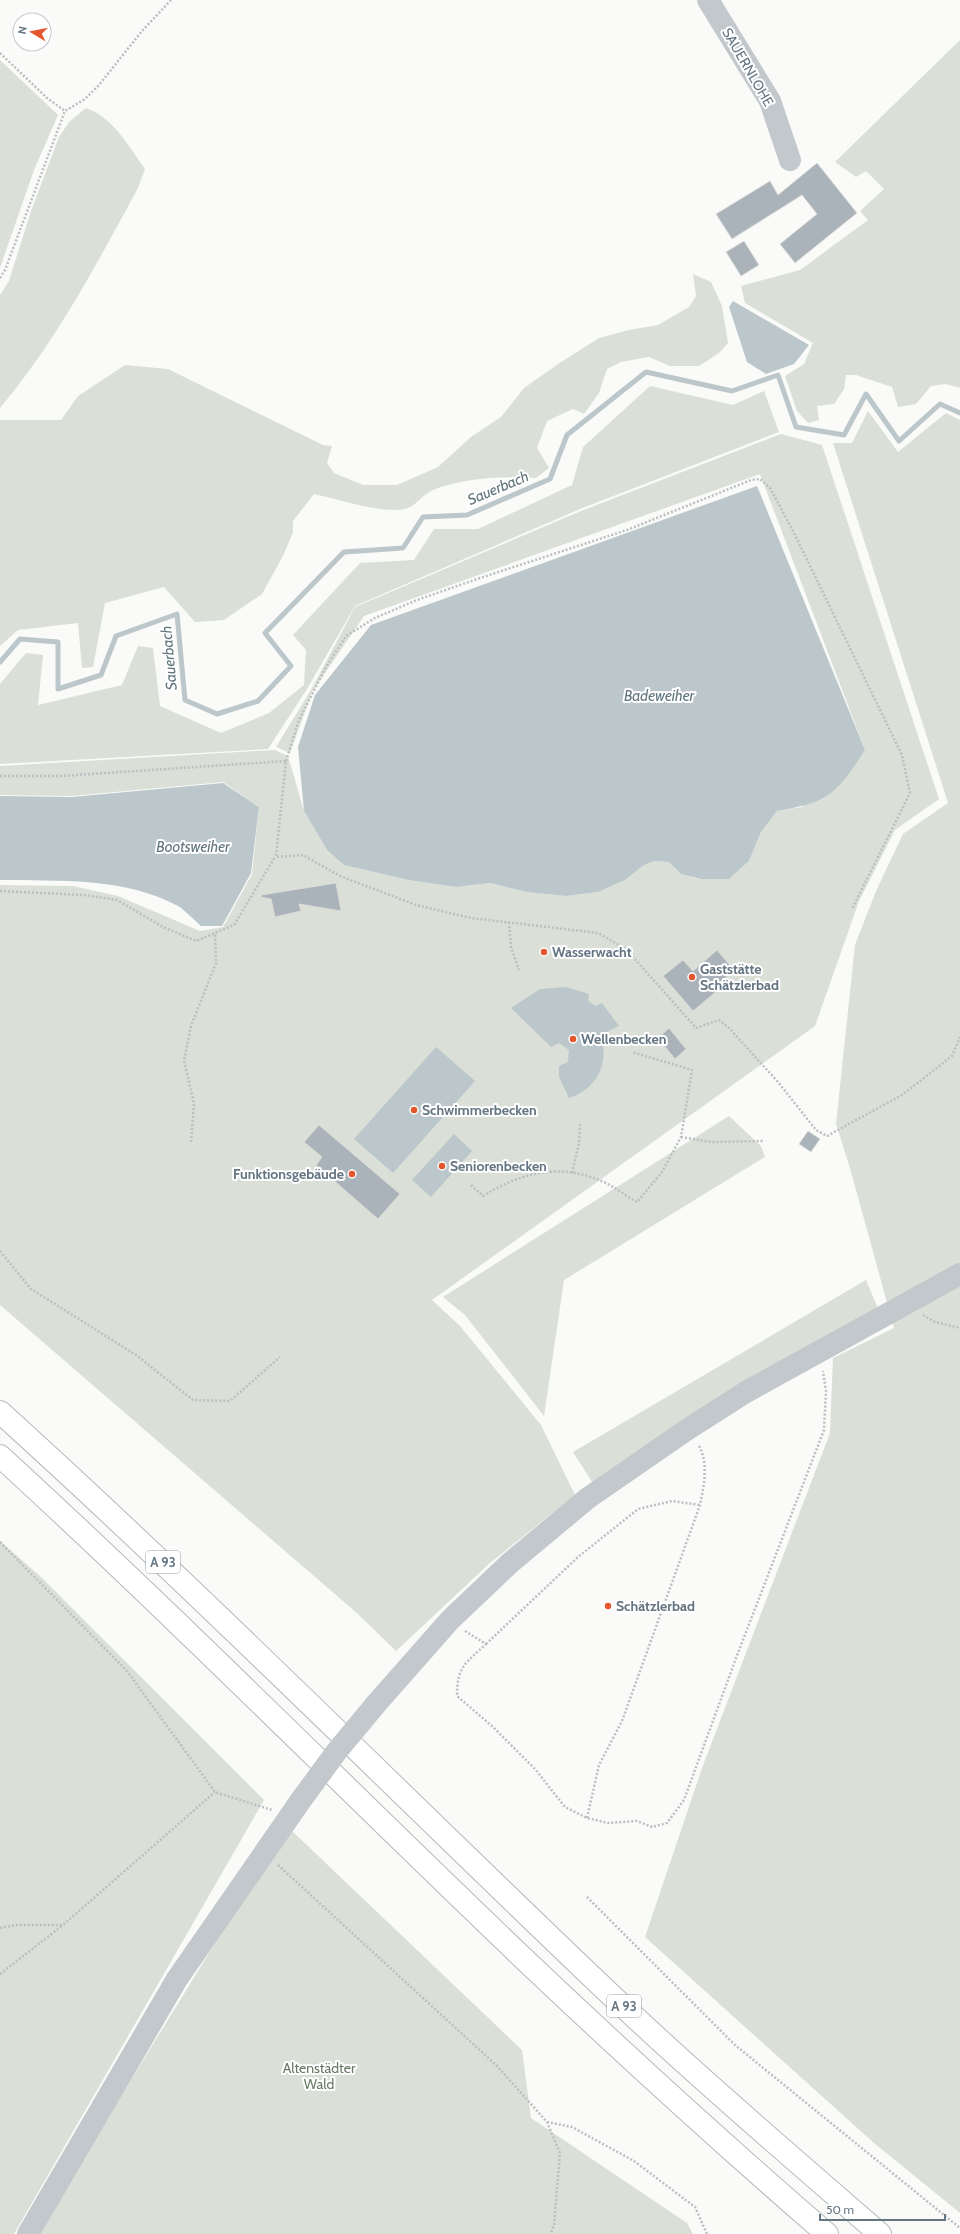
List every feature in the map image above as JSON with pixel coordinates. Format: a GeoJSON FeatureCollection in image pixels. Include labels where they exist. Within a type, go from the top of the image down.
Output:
{"type":"FeatureCollection","features":[{"type":"Feature","properties":{"kind":"highway","name":"A 93"},"geometry":{"type":"LineString","coordinates":[[0,1412],[122,1523],[593,1978],[755,2125],[880,2234]]}},
{"type":"Feature","properties":{"kind":"highway","name":"A 93"},"geometry":{"type":"LineString","coordinates":[[0,1456],[102,1550],[524,1959],[735,2154],[827,2234]]}},
{"type":"Feature","properties":{"kind":"street","name":"SAUERNLOHE"},"geometry":{"type":"LineString","coordinates":[[708,0],[770,101],[790,160]]}},
{"type":"Feature","properties":{"kind":"street"},"geometry":{"type":"LineString","coordinates":[[28,2234],[177,1979],[264,1852],[337,1751],[450,1620],[510,1563],[588,1498],[688,1428],[746,1392],[819,1350],[960,1274]]}},
{"type":"Feature","properties":{"kind":"path"},"geometry":{"type":"LineString","coordinates":[[0,278],[6,270],[65,111],[85,99],[99,85],[142,31],[171,0]]}},
{"type":"Feature","properties":{"kind":"path"},"geometry":{"type":"LineString","coordinates":[[0,54],[47,98],[65,111]]}},
{"type":"Feature","properties":{"kind":"path"},"geometry":{"type":"LineString","coordinates":[[0,891],[84,895],[117,900],[163,927],[196,941],[234,925],[276,857],[286,762],[299,720],[326,667],[346,636],[375,618],[417,600],[627,530],[751,480],[760,479],[770,488],[793,531],[902,755],[910,793],[852,909]]}},
{"type":"Feature","properties":{"kind":"path"},"geometry":{"type":"LineString","coordinates":[[0,776],[62,776],[286,762]]}},
{"type":"Feature","properties":{"kind":"path"},"geometry":{"type":"LineString","coordinates":[[276,857],[303,856],[340,876],[416,905],[471,918],[598,933],[626,949],[696,1028],[719,1020],[729,1028],[778,1082],[816,1130],[827,1136],[902,1095],[952,1056],[960,1037]]}},
{"type":"Feature","properties":{"kind":"path"},"geometry":{"type":"LineString","coordinates":[[509,922],[511,947],[519,970]]}},
{"type":"Feature","properties":{"kind":"path"},"geometry":{"type":"LineString","coordinates":[[191,1142],[194,1103],[184,1061],[191,1026],[216,963],[215,933]]}},
{"type":"Feature","properties":{"kind":"path"},"geometry":{"type":"LineString","coordinates":[[471,1185],[483,1196],[502,1184],[534,1174],[556,1171],[572,1172],[583,1174],[610,1185],[637,1202],[662,1172],[681,1137],[692,1070],[632,1052]]}},
{"type":"Feature","properties":{"kind":"path"},"geometry":{"type":"LineString","coordinates":[[572,1172],[579,1143],[580,1124]]}},
{"type":"Feature","properties":{"kind":"path"},"geometry":{"type":"LineString","coordinates":[[681,1137],[711,1142],[763,1141]]}},
{"type":"Feature","properties":{"kind":"path"},"geometry":{"type":"LineString","coordinates":[[0,1251],[31,1289],[136,1355],[193,1400],[230,1401],[280,1357]]}},
{"type":"Feature","properties":{"kind":"path"},"geometry":{"type":"LineString","coordinates":[[904,1304],[935,1322],[960,1328]]}},
{"type":"Feature","properties":{"kind":"path"},"geometry":{"type":"LineString","coordinates":[[700,1505],[672,1502],[638,1509],[578,1557],[464,1665],[457,1678],[457,1696],[493,1728],[535,1769],[565,1807],[587,1818],[608,1823],[637,1821],[652,1827],[667,1823],[684,1800],[736,1658],[824,1430],[826,1391],[819,1350]]}},
{"type":"Feature","properties":{"kind":"path"},"geometry":{"type":"LineString","coordinates":[[587,1818],[599,1765],[622,1721],[700,1505],[705,1481],[702,1451],[688,1428]]}},
{"type":"Feature","properties":{"kind":"path"},"geometry":{"type":"LineString","coordinates":[[0,1542],[127,1671],[215,1792],[295,1808]]}},
{"type":"Feature","properties":{"kind":"path"},"geometry":{"type":"LineString","coordinates":[[450,1620],[486,1644]]}},
{"type":"Feature","properties":{"kind":"path"},"geometry":{"type":"LineString","coordinates":[[0,1974],[63,1925],[215,1792]]}},
{"type":"Feature","properties":{"kind":"path"},"geometry":{"type":"LineString","coordinates":[[264,1852],[496,2065],[547,2122],[560,2153],[554,2225],[551,2234]]}},
{"type":"Feature","properties":{"kind":"path"},"geometry":{"type":"LineString","coordinates":[[587,1897],[734,2045],[960,2228]]}},
{"type":"Feature","properties":{"kind":"path"},"geometry":{"type":"LineString","coordinates":[[0,1928],[16,1925],[63,1925]]}},
{"type":"Feature","properties":{"kind":"path"},"geometry":{"type":"LineString","coordinates":[[547,2122],[572,2127],[634,2161],[695,2207],[707,2234]]}},
{"type":"Feature","properties":{"kind":"green space"},"geometry":{"type":"Polygon","coordinates":[[[960,40],[960,388],[946,384],[931,386],[916,404],[898,407],[892,387],[856,375],[846,375],[844,389],[834,404],[817,406],[819,420],[808,423],[797,411],[785,376],[804,364],[813,343],[745,303],[741,286],[800,270],[868,220],[860,211],[884,189],[866,171],[856,177],[835,162],[960,40]]]}},
{"type":"Feature","properties":{"kind":"green space"},"geometry":{"type":"Polygon","coordinates":[[[0,60],[58,115],[34,170],[0,268],[0,60]]]}},
{"type":"Feature","properties":{"kind":"green space"},"geometry":{"type":"Polygon","coordinates":[[[86,108],[105,119],[113,126],[145,169],[138,188],[75,301],[40,356],[0,408],[0,295],[9,281],[31,211],[59,137],[69,122],[86,108]]]}},
{"type":"Feature","properties":{"kind":"green space"},"geometry":{"type":"Polygon","coordinates":[[[693,274],[711,282],[722,306],[728,343],[719,353],[699,366],[670,366],[649,357],[621,362],[607,369],[599,393],[584,414],[573,409],[547,421],[537,448],[549,468],[536,478],[511,477],[470,480],[433,490],[409,508],[395,510],[372,508],[314,494],[293,521],[293,532],[283,556],[262,594],[224,620],[195,622],[164,587],[105,603],[93,667],[82,668],[78,623],[18,630],[0,646],[0,420],[61,420],[78,396],[125,365],[168,369],[323,445],[332,446],[327,463],[334,473],[363,485],[397,485],[438,467],[471,437],[501,417],[524,388],[599,338],[629,330],[658,325],[689,307],[696,296],[693,274]]]}},
{"type":"Feature","properties":{"kind":"green space"},"geometry":{"type":"Polygon","coordinates":[[[650,386],[733,405],[764,391],[779,432],[580,509],[355,606],[307,689],[268,749],[0,764],[0,684],[26,653],[43,655],[38,705],[122,685],[138,646],[153,648],[160,706],[221,733],[269,713],[304,685],[306,650],[293,635],[360,563],[414,560],[434,529],[478,529],[572,485],[583,447],[650,386]]]}},
{"type":"Feature","properties":{"kind":"green space"},"geometry":{"type":"Polygon","coordinates":[[[868,411],[898,452],[946,413],[960,420],[960,2213],[874,2143],[645,1937],[702,1768],[830,1433],[833,1358],[894,1328],[850,1168],[836,1124],[855,945],[876,891],[903,834],[948,803],[833,443],[852,443],[868,411]]]}},
{"type":"Feature","properties":{"kind":"green space"},"geometry":{"type":"Polygon","coordinates":[[[781,434],[822,445],[939,799],[895,830],[859,901],[815,1026],[432,1300],[460,1326],[541,1425],[575,1495],[490,1563],[396,1651],[358,1614],[0,1305],[0,885],[73,886],[118,896],[200,931],[223,927],[252,874],[259,807],[223,782],[72,796],[0,795],[0,766],[275,750],[288,756],[304,811],[327,850],[344,865],[408,880],[456,887],[490,883],[526,892],[566,896],[598,892],[625,880],[644,865],[654,861],[669,862],[681,874],[700,879],[729,879],[749,861],[761,832],[777,811],[802,807],[865,750],[760,474],[364,616],[312,692],[290,753],[276,747],[311,690],[355,607],[581,511],[781,434]]]}},
{"type":"Feature","properties":{"kind":"green space"},"geometry":{"type":"Polygon","coordinates":[[[729,1116],[761,1146],[765,1157],[564,1280],[544,1416],[465,1315],[443,1297],[729,1116]]]}},
{"type":"Feature","properties":{"kind":"green space"},"geometry":{"type":"Polygon","coordinates":[[[866,1280],[879,1311],[594,1485],[573,1452],[866,1280]]]}},
{"type":"Feature","properties":{"kind":"green space"},"geometry":{"type":"Polygon","coordinates":[[[0,1541],[41,1577],[264,1800],[14,2234],[0,2234],[0,1541]]]}},
{"type":"Feature","properties":{"kind":"green space","name":"Altenstädter Wald"},"geometry":{"type":"Polygon","coordinates":[[[291,1830],[522,2050],[531,2118],[687,2223],[693,2234],[36,2234],[251,1885],[291,1830]]]}},
{"type":"Feature","properties":{"kind":"water"},"geometry":{"type":"Polygon","coordinates":[[[733,301],[809,345],[794,364],[766,374],[747,362],[729,307],[733,301]]]}},
{"type":"Feature","properties":{"kind":"water","name":"Badeweiher"},"geometry":{"type":"Polygon","coordinates":[[[757,486],[865,750],[846,777],[830,794],[809,804],[777,811],[761,832],[749,861],[729,879],[701,879],[681,874],[669,862],[654,861],[644,865],[625,880],[598,892],[566,896],[526,892],[490,883],[456,887],[408,880],[344,865],[327,850],[304,811],[298,747],[315,695],[371,625],[757,486]]]}},
{"type":"Feature","properties":{"kind":"water","name":"Bootsweiher"},"geometry":{"type":"Polygon","coordinates":[[[223,783],[259,807],[251,873],[222,926],[201,926],[178,906],[136,890],[114,885],[91,882],[0,880],[0,796],[72,797],[223,783]]]}},
{"type":"Feature","properties":{"kind":"water","name":"Wellenbecken"},"geometry":{"type":"Polygon","coordinates":[[[566,987],[589,994],[588,1001],[596,1006],[602,1003],[619,1026],[601,1035],[603,1055],[599,1074],[587,1088],[579,1094],[569,1098],[559,1077],[559,1066],[568,1062],[569,1050],[559,1043],[551,1047],[511,1008],[540,989],[566,987]]]}},
{"type":"Feature","properties":{"kind":"water","name":"Schwimmerbecken"},"geometry":{"type":"Polygon","coordinates":[[[436,1047],[475,1081],[393,1173],[354,1139],[436,1047]]]}},
{"type":"Feature","properties":{"kind":"water","name":"Seniorenbecken"},"geometry":{"type":"Polygon","coordinates":[[[454,1134],[472,1151],[431,1197],[412,1180],[454,1134]]]}},
{"type":"Feature","properties":{"kind":"building"},"geometry":{"type":"Polygon","coordinates":[[[817,163],[857,213],[795,263],[780,244],[817,214],[802,195],[732,239],[716,214],[770,181],[778,195],[817,163]]]}},
{"type":"Feature","properties":{"kind":"building"},"geometry":{"type":"Polygon","coordinates":[[[744,241],[759,265],[741,276],[726,252],[744,241]]]}},
{"type":"Feature","properties":{"kind":"building"},"geometry":{"type":"Polygon","coordinates":[[[336,883],[341,911],[299,904],[301,911],[275,917],[271,899],[261,897],[261,895],[336,883]]]}},
{"type":"Feature","properties":{"kind":"building"},"geometry":{"type":"Polygon","coordinates":[[[717,950],[734,970],[715,987],[718,990],[693,1011],[663,976],[683,960],[693,971],[717,950]]]}},
{"type":"Feature","properties":{"kind":"building"},"geometry":{"type":"Polygon","coordinates":[[[669,1028],[686,1049],[675,1059],[658,1038],[669,1028]]]}},
{"type":"Feature","properties":{"kind":"building","name":"Funktionsgebäude"},"geometry":{"type":"Polygon","coordinates":[[[319,1125],[400,1194],[378,1219],[316,1165],[322,1157],[304,1142],[319,1125]]]}},
{"type":"Feature","properties":{"kind":"building"},"geometry":{"type":"Polygon","coordinates":[[[808,1131],[820,1139],[811,1152],[799,1144],[808,1131]]]}},
{"type":"Feature","properties":{"kind":"waterway","name":"Sauerbach"},"geometry":{"type":"LineString","coordinates":[[0,662],[20,639],[58,642],[58,689],[101,675],[116,636],[177,614],[185,700],[217,714],[258,701],[291,666],[265,633],[344,552],[403,548],[423,517],[467,515],[550,479],[567,435],[646,372],[732,391],[778,375],[796,427],[844,435],[866,394],[899,441],[940,404],[960,413]]}},
{"type":"Feature","properties":{"kind":"place","name":"Wasserwacht"},"geometry":{"type":"Point","coordinates":[544,952]}},
{"type":"Feature","properties":{"kind":"place","name":"Gaststätte Schätzlerbad"},"geometry":{"type":"Point","coordinates":[692,977]}},
{"type":"Feature","properties":{"kind":"place","name":"Wellenbecken"},"geometry":{"type":"Point","coordinates":[573,1039]}},
{"type":"Feature","properties":{"kind":"place","name":"Schwimmerbecken"},"geometry":{"type":"Point","coordinates":[414,1110]}},
{"type":"Feature","properties":{"kind":"place","name":"Seniorenbecken"},"geometry":{"type":"Point","coordinates":[442,1166]}},
{"type":"Feature","properties":{"kind":"place","name":"Funktionsgebäude"},"geometry":{"type":"Point","coordinates":[352,1174]}},
{"type":"Feature","properties":{"kind":"place","name":"Schätzlerbad"},"geometry":{"type":"Point","coordinates":[608,1606]}}]}
